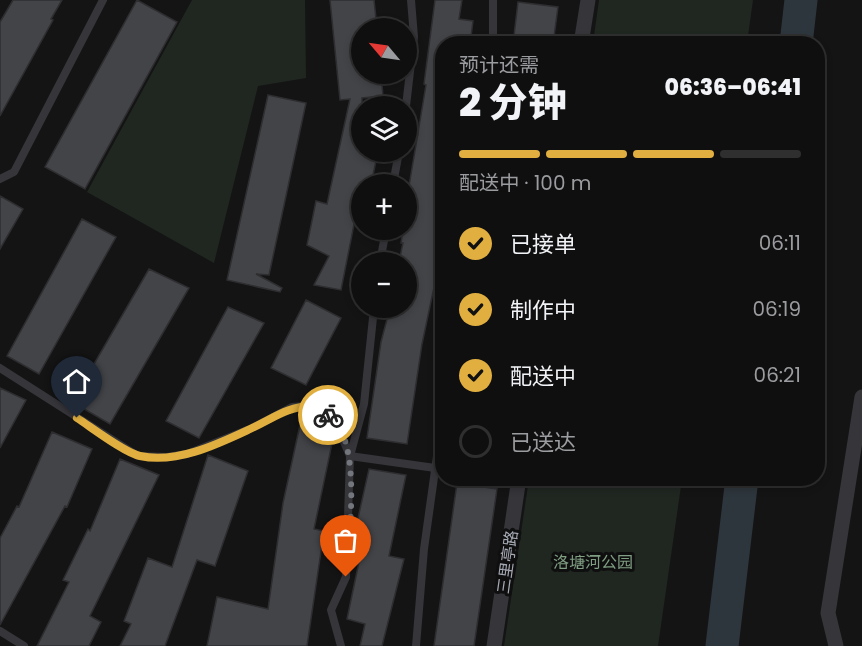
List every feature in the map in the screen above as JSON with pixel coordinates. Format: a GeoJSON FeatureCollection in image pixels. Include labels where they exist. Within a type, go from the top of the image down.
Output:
{"type":"FeatureCollection","features":[{"type":"Feature","properties":{"kind":"street"},"geometry":{"type":"LineString","coordinates":[[582,36],[588,0]]}},
{"type":"Feature","properties":{"kind":"street"},"geometry":{"type":"LineString","coordinates":[[836,646],[828,613],[862,397]]}},
{"type":"Feature","properties":{"kind":"street","name":"三里亭路"},"geometry":{"type":"LineString","coordinates":[[494,646],[518,486]]}},
{"type":"Feature","properties":{"kind":"lane"},"geometry":{"type":"LineString","coordinates":[[0,179],[14,172],[103,0]]}},
{"type":"Feature","properties":{"kind":"lane"},"geometry":{"type":"LineString","coordinates":[[407,96],[414,37],[411,0]]}},
{"type":"Feature","properties":{"kind":"lane"},"geometry":{"type":"LineString","coordinates":[[493,0],[493,36]]}},
{"type":"Feature","properties":{"kind":"lane"},"geometry":{"type":"LineString","coordinates":[[341,646],[331,610],[346,577],[350,456],[364,404],[373,318]]}},
{"type":"Feature","properties":{"kind":"lane"},"geometry":{"type":"LineString","coordinates":[[0,368],[138,456],[167,458],[187,454],[250,429],[292,407],[314,405],[334,419],[350,456]]}},
{"type":"Feature","properties":{"kind":"lane"},"geometry":{"type":"LineString","coordinates":[[350,456],[435,468],[424,549],[416,646]]}},
{"type":"Feature","properties":{"kind":"lane"},"geometry":{"type":"LineString","coordinates":[[0,631],[24,646]]}},
{"type":"Feature","properties":{"kind":"green space"},"geometry":{"type":"Polygon","coordinates":[[[192,0],[305,0],[306,78],[258,86],[214,263],[87,192],[192,0]]]}},
{"type":"Feature","properties":{"kind":"green space"},"geometry":{"type":"Polygon","coordinates":[[[599,0],[753,0],[748,36],[594,36],[599,0]]]}},
{"type":"Feature","properties":{"kind":"green space","name":"洛塘河公园"},"geometry":{"type":"Polygon","coordinates":[[[528,486],[681,486],[658,646],[504,646],[528,486]]]}},
{"type":"Feature","properties":{"kind":"building"},"geometry":{"type":"Polygon","coordinates":[[[13,0],[62,0],[0,116],[0,22],[13,0]]]}},
{"type":"Feature","properties":{"kind":"building"},"geometry":{"type":"Polygon","coordinates":[[[137,0],[177,22],[85,189],[45,167],[137,0]]]}},
{"type":"Feature","properties":{"kind":"building"},"geometry":{"type":"Polygon","coordinates":[[[330,0],[374,0],[376,18],[351,18],[351,84],[382,84],[383,96],[351,96],[351,162],[376,162],[373,174],[351,174],[351,240],[341,290],[314,285],[329,256],[307,245],[316,201],[327,204],[350,99],[340,100],[330,0]]]}},
{"type":"Feature","properties":{"kind":"building"},"geometry":{"type":"Polygon","coordinates":[[[435,0],[462,0],[459,19],[473,21],[471,36],[435,36],[435,283],[422,344],[407,444],[367,438],[381,342],[387,318],[417,318],[417,252],[401,252],[403,243],[401,243],[401,240],[417,240],[417,174],[411,174],[413,162],[417,162],[417,139],[426,85],[424,84],[435,0]]]}},
{"type":"Feature","properties":{"kind":"building"},"geometry":{"type":"Polygon","coordinates":[[[518,2],[558,7],[554,36],[514,36],[518,2]]]}},
{"type":"Feature","properties":{"kind":"building"},"geometry":{"type":"Polygon","coordinates":[[[268,95],[306,103],[269,275],[256,274],[282,288],[280,292],[227,280],[268,95]]]}},
{"type":"Feature","properties":{"kind":"building"},"geometry":{"type":"Polygon","coordinates":[[[0,196],[23,209],[0,249],[0,196]]]}},
{"type":"Feature","properties":{"kind":"building"},"geometry":{"type":"Polygon","coordinates":[[[82,219],[116,237],[39,374],[7,356],[82,219]]]}},
{"type":"Feature","properties":{"kind":"building"},"geometry":{"type":"Polygon","coordinates":[[[149,269],[189,288],[110,424],[72,402],[149,269]]]}},
{"type":"Feature","properties":{"kind":"building"},"geometry":{"type":"Polygon","coordinates":[[[306,300],[341,318],[306,385],[271,368],[306,300]]]}},
{"type":"Feature","properties":{"kind":"building"},"geometry":{"type":"Polygon","coordinates":[[[228,307],[264,323],[199,438],[166,421],[228,307]]]}},
{"type":"Feature","properties":{"kind":"building"},"geometry":{"type":"Polygon","coordinates":[[[0,388],[26,400],[0,448],[0,388]]]}},
{"type":"Feature","properties":{"kind":"building"},"geometry":{"type":"Polygon","coordinates":[[[300,425],[334,434],[314,529],[324,531],[307,646],[207,646],[217,597],[268,609],[283,503],[300,425]]]}},
{"type":"Feature","properties":{"kind":"building"},"geometry":{"type":"Polygon","coordinates":[[[52,432],[92,449],[67,507],[65,506],[0,625],[0,538],[17,506],[19,507],[52,432]]]}},
{"type":"Feature","properties":{"kind":"building"},"geometry":{"type":"Polygon","coordinates":[[[208,455],[248,471],[215,566],[197,560],[165,646],[120,646],[131,624],[124,621],[148,558],[172,567],[208,455]]]}},
{"type":"Feature","properties":{"kind":"building"},"geometry":{"type":"Polygon","coordinates":[[[120,459],[159,475],[90,616],[101,622],[89,646],[37,646],[69,582],[63,580],[88,529],[90,531],[120,459]]]}},
{"type":"Feature","properties":{"kind":"building"},"geometry":{"type":"Polygon","coordinates":[[[369,469],[406,475],[389,556],[404,559],[382,646],[360,646],[365,624],[347,619],[364,538],[354,536],[369,469]]]}},
{"type":"Feature","properties":{"kind":"building"},"geometry":{"type":"Polygon","coordinates":[[[457,486],[497,489],[474,646],[434,646],[457,486]]]}},
{"type":"Feature","properties":{"kind":"waterway"},"geometry":{"type":"LineString","coordinates":[[797,36],[801,0]]}},
{"type":"Feature","properties":{"kind":"waterway"},"geometry":{"type":"LineString","coordinates":[[722,646],[741,486]]}},
{"type":"Feature","properties":{"kind":"way so far"},"geometry":{"type":"LineString","coordinates":[[328,415],[334,419],[344,437],[350,456],[346,577]]}},
{"type":"Feature","properties":{"kind":"route"},"geometry":{"type":"LineString","coordinates":[[77,418],[138,456],[167,458],[187,454],[250,429],[292,407],[314,405],[328,415]]}}]}
